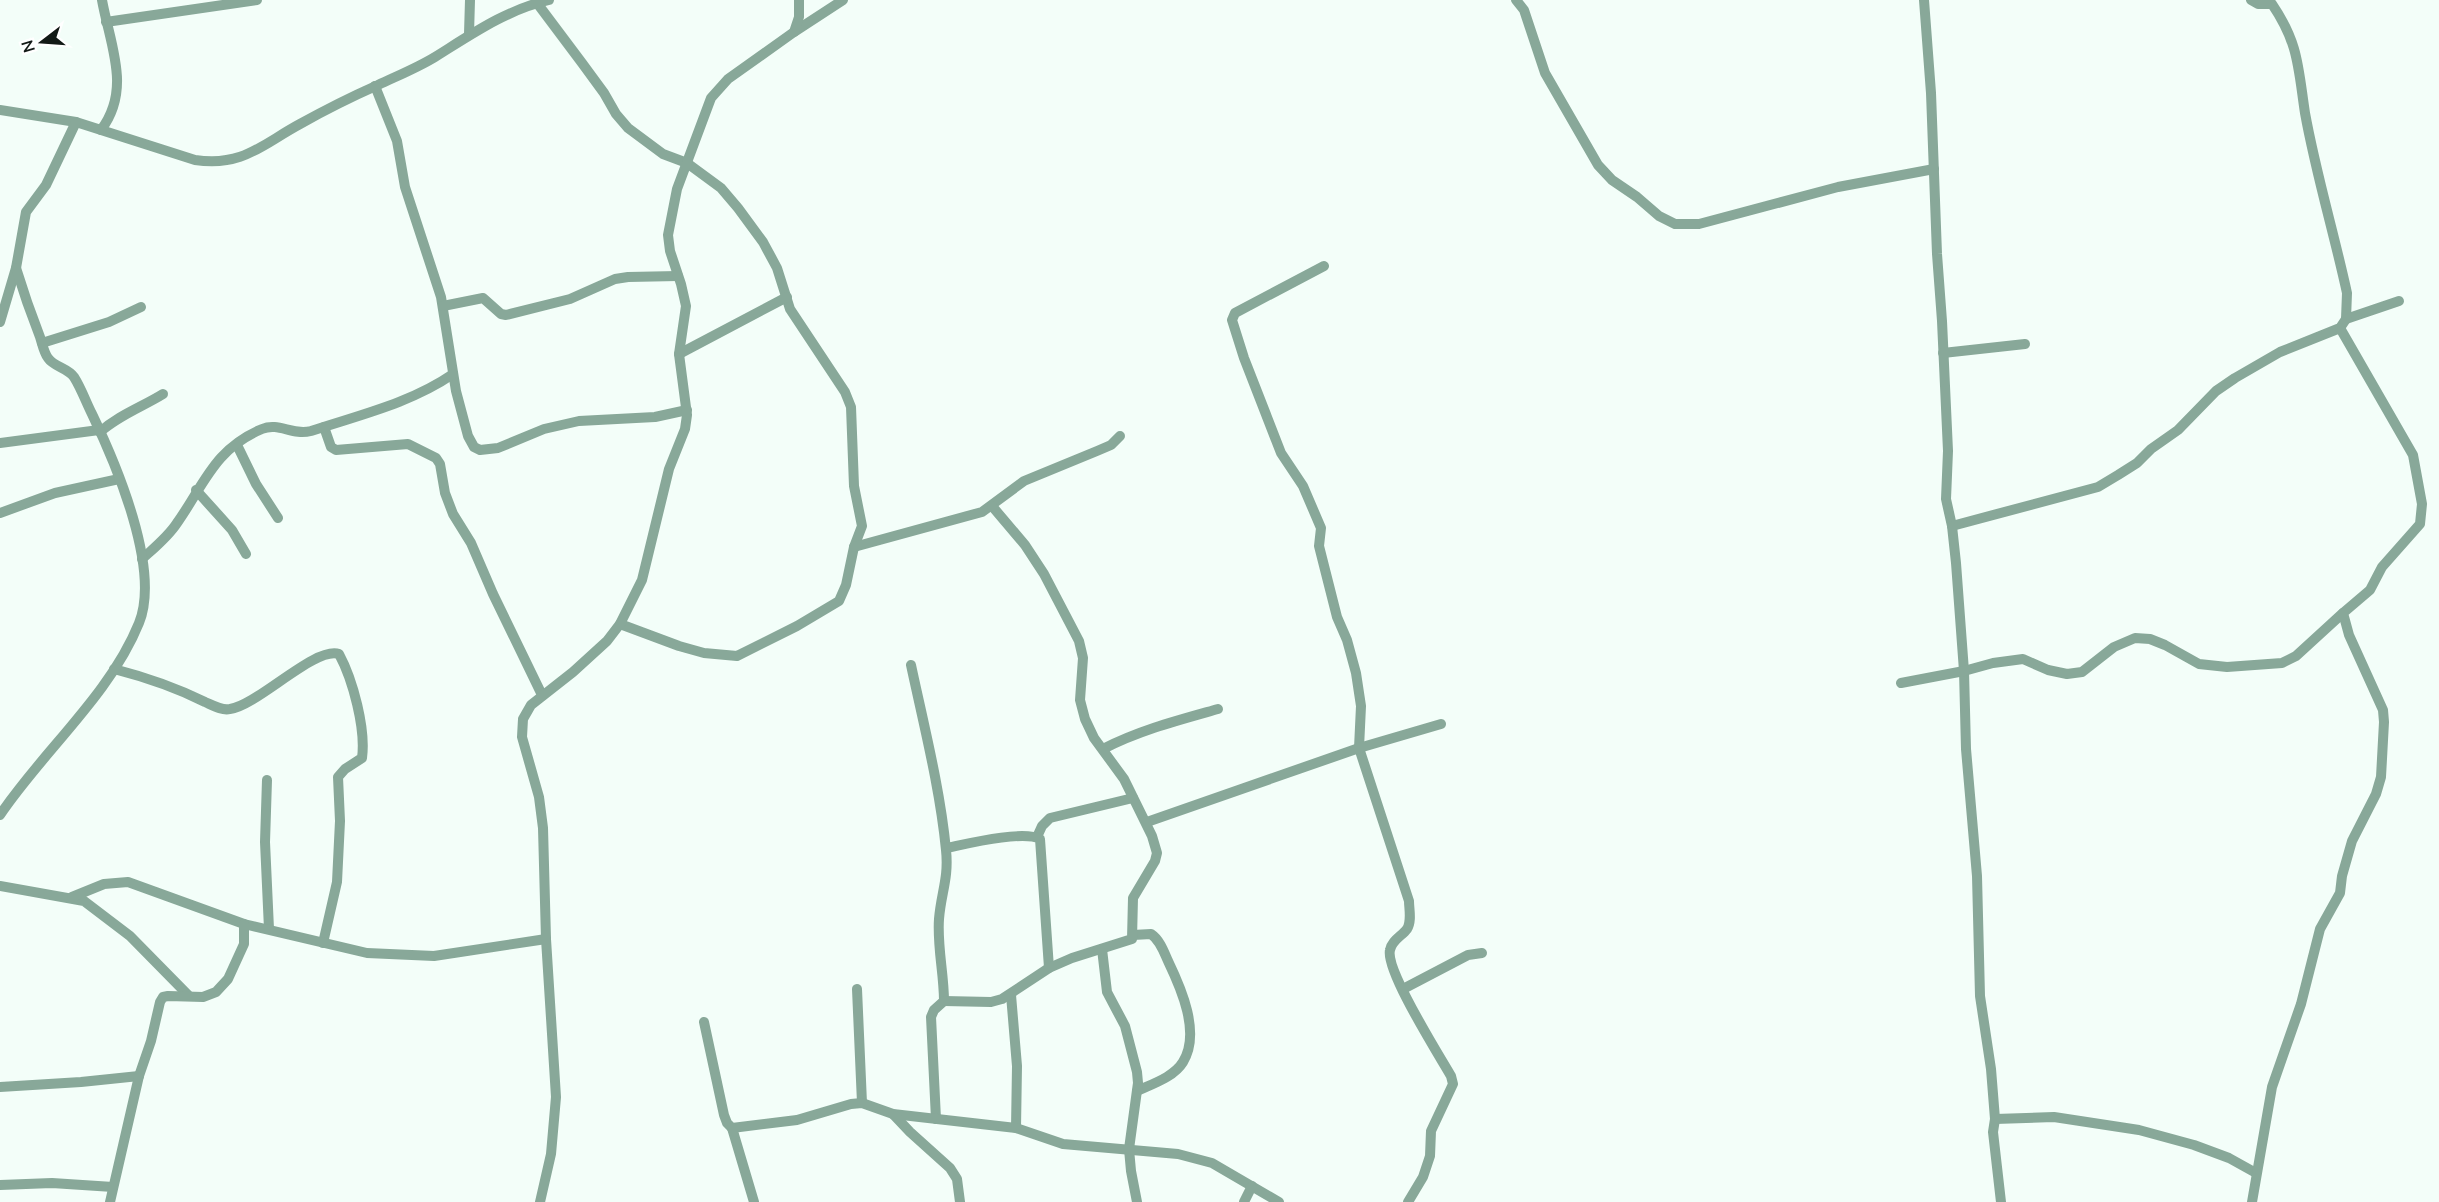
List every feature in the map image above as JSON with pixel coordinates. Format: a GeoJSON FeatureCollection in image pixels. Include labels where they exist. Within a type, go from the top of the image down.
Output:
{"type":"FeatureCollection","features":[{"type":"Feature","properties":{"kind":"street"},"geometry":{"type":"LineString","coordinates":[[100,130],[111,116],[116,100],[117,85],[117,71],[102,0]]}},
{"type":"Feature","properties":{"kind":"street"},"geometry":{"type":"LineString","coordinates":[[106,22],[257,0]]}},
{"type":"Feature","properties":{"kind":"street"},"geometry":{"type":"LineString","coordinates":[[469,34],[470,0]]}},
{"type":"Feature","properties":{"kind":"street"},"geometry":{"type":"LineString","coordinates":[[0,110],[76,122],[195,160],[215,163],[232,161],[246,156],[300,124],[435,57],[469,34],[506,15],[549,0]]}},
{"type":"Feature","properties":{"kind":"street"},"geometry":{"type":"LineString","coordinates":[[794,32],[799,0]]}},
{"type":"Feature","properties":{"kind":"street"},"geometry":{"type":"LineString","coordinates":[[540,1202],[551,1154],[556,1097],[546,939],[543,828],[539,797],[522,737],[523,720],[528,710],[542,695],[573,672],[607,641],[620,624],[642,580],[669,469],[685,429],[687,410],[679,354],[686,306],[670,252],[668,235],[677,189],[707,108],[717,90],[728,80],[843,0]]}},
{"type":"Feature","properties":{"kind":"street"},"geometry":{"type":"LineString","coordinates":[[1516,0],[1524,10],[1545,73],[1598,165],[1612,180],[1659,216],[1675,224],[1699,224],[1817,192],[1934,169]]}},
{"type":"Feature","properties":{"kind":"street"},"geometry":{"type":"LineString","coordinates":[[1924,0],[1948,451],[1946,500],[1952,526],[1964,671],[1966,749],[1977,876],[1980,996],[1988,1047],[1995,1119],[1993,1132],[2001,1202]]}},
{"type":"Feature","properties":{"kind":"street"},"geometry":{"type":"LineString","coordinates":[[1901,683],[1993,663],[2023,660],[2048,670],[2067,674],[2082,672],[2114,647],[2135,638],[2150,639],[2165,645],[2199,664],[2227,667],[2282,663],[2304,649],[2370,590],[2382,567],[2420,524],[2422,504],[2413,455],[2343,324],[2347,293],[2305,112],[2298,55],[2285,23],[2272,4],[2258,4],[2251,0]]}},
{"type":"Feature","properties":{"kind":"street"},"geometry":{"type":"LineString","coordinates":[[537,3],[628,128],[663,154],[687,163],[721,188],[738,208],[763,242],[777,268],[790,309],[845,392],[851,407],[854,486],[862,526],[854,547],[846,585],[839,601],[745,654],[728,656],[704,653],[679,646],[620,624]]}},
{"type":"Feature","properties":{"kind":"street"},"geometry":{"type":"LineString","coordinates":[[375,86],[397,141],[405,187],[443,306],[453,374],[468,436],[474,447],[480,450],[509,445],[544,429],[579,421],[655,417],[687,410]]}},
{"type":"Feature","properties":{"kind":"street"},"geometry":{"type":"LineString","coordinates":[[0,322],[16,268],[26,212],[46,185],[76,122]]}},
{"type":"Feature","properties":{"kind":"street"},"geometry":{"type":"LineString","coordinates":[[1324,266],[1235,313],[1233,320],[1244,358],[1281,453],[1303,486],[1321,528],[1319,546],[1337,617],[1347,640],[1358,684],[1361,706],[1359,748],[1409,901],[1408,927],[1394,942],[1390,950],[1390,958],[1403,989],[1451,1076],[1453,1084],[1434,1124],[1430,1139],[1430,1156],[1423,1177],[1408,1202]]}},
{"type":"Feature","properties":{"kind":"street"},"geometry":{"type":"LineString","coordinates":[[0,815],[40,761],[84,711],[114,669],[139,623],[143,609],[142,559],[136,531],[119,479],[100,431],[74,377],[50,360],[22,290],[16,268]]}},
{"type":"Feature","properties":{"kind":"street"},"geometry":{"type":"LineString","coordinates":[[443,306],[483,298],[501,314],[506,315],[570,299],[622,278],[678,276]]}},
{"type":"Feature","properties":{"kind":"street"},"geometry":{"type":"LineString","coordinates":[[679,354],[747,315],[787,297]]}},
{"type":"Feature","properties":{"kind":"street"},"geometry":{"type":"LineString","coordinates":[[1952,526],[2098,487],[2137,463],[2151,449],[2178,430],[2216,391],[2235,378],[2280,352],[2399,301]]}},
{"type":"Feature","properties":{"kind":"street"},"geometry":{"type":"LineString","coordinates":[[42,343],[109,321],[141,307]]}},
{"type":"Feature","properties":{"kind":"street"},"geometry":{"type":"LineString","coordinates":[[1943,353],[2025,344]]}},
{"type":"Feature","properties":{"kind":"street"},"geometry":{"type":"LineString","coordinates":[[142,559],[177,524],[214,463],[262,429],[278,427],[297,434],[324,427],[392,405],[429,389],[453,374]]}},
{"type":"Feature","properties":{"kind":"street"},"geometry":{"type":"LineString","coordinates":[[0,443],[100,431],[119,416],[137,410],[164,394]]}},
{"type":"Feature","properties":{"kind":"street"},"geometry":{"type":"LineString","coordinates":[[324,427],[332,447],[336,450],[399,443],[408,444],[436,458],[440,464],[445,492],[453,514],[471,543],[542,695]]}},
{"type":"Feature","properties":{"kind":"street"},"geometry":{"type":"LineString","coordinates":[[854,547],[954,519],[974,516],[992,506],[1024,481],[1111,445],[1120,436]]}},
{"type":"Feature","properties":{"kind":"street"},"geometry":{"type":"LineString","coordinates":[[237,445],[256,484],[278,518]]}},
{"type":"Feature","properties":{"kind":"street"},"geometry":{"type":"LineString","coordinates":[[0,513],[55,493],[119,479]]}},
{"type":"Feature","properties":{"kind":"street"},"geometry":{"type":"LineString","coordinates":[[196,490],[232,530],[246,555]]}},
{"type":"Feature","properties":{"kind":"street"},"geometry":{"type":"LineString","coordinates":[[992,506],[1025,545],[1044,574],[1079,641],[1083,658],[1080,700],[1085,719],[1094,738],[1124,779],[1147,822],[1156,853],[1155,861],[1133,898],[1131,906],[1134,936]]}},
{"type":"Feature","properties":{"kind":"street"},"geometry":{"type":"LineString","coordinates":[[2252,1202],[2272,1087],[2301,1004],[2320,929],[2340,893],[2342,876],[2352,841],[2370,806],[2381,777],[2384,729],[2382,710],[2349,635],[2343,613]]}},
{"type":"Feature","properties":{"kind":"street"},"geometry":{"type":"LineString","coordinates":[[114,669],[181,690],[213,706],[227,710],[243,704],[312,660],[334,652],[339,654],[354,693],[363,747],[362,758],[345,769],[338,777],[340,821],[337,882],[323,944]]}},
{"type":"Feature","properties":{"kind":"street"},"geometry":{"type":"LineString","coordinates":[[911,665],[946,848],[948,875],[939,916],[944,1001]]}},
{"type":"Feature","properties":{"kind":"street"},"geometry":{"type":"LineString","coordinates":[[1103,749],[1125,737],[1153,727],[1218,709]]}},
{"type":"Feature","properties":{"kind":"street"},"geometry":{"type":"LineString","coordinates":[[1147,822],[1359,748],[1440,724]]}},
{"type":"Feature","properties":{"kind":"street"},"geometry":{"type":"LineString","coordinates":[[267,780],[265,842],[269,929]]}},
{"type":"Feature","properties":{"kind":"street"},"geometry":{"type":"LineString","coordinates":[[1037,837],[1042,826],[1050,818],[1133,798]]}},
{"type":"Feature","properties":{"kind":"street"},"geometry":{"type":"LineString","coordinates":[[946,848],[1008,838],[1037,837],[1042,842],[1049,968]]}},
{"type":"Feature","properties":{"kind":"street"},"geometry":{"type":"LineString","coordinates":[[72,897],[104,884],[128,882],[244,924],[367,953],[434,956],[546,939]]}},
{"type":"Feature","properties":{"kind":"street"},"geometry":{"type":"LineString","coordinates":[[0,886],[72,897],[92,906],[130,936],[189,996]]}},
{"type":"Feature","properties":{"kind":"street"},"geometry":{"type":"LineString","coordinates":[[110,1202],[139,1076],[163,997],[203,997],[216,992],[228,979],[244,944],[244,924]]}},
{"type":"Feature","properties":{"kind":"street"},"geometry":{"type":"LineString","coordinates":[[936,1119],[931,1017],[934,1010],[944,1001],[991,1002],[1011,995],[1049,968],[1126,943],[1134,936],[1151,934],[1158,941],[1184,995],[1188,1013],[1189,1046],[1177,1070],[1137,1091]]}},
{"type":"Feature","properties":{"kind":"street"},"geometry":{"type":"LineString","coordinates":[[1102,950],[1107,992],[1125,1026],[1137,1072],[1137,1091],[1129,1149],[1137,1202]]}},
{"type":"Feature","properties":{"kind":"street"},"geometry":{"type":"LineString","coordinates":[[1403,989],[1468,956],[1482,953]]}},
{"type":"Feature","properties":{"kind":"street"},"geometry":{"type":"LineString","coordinates":[[857,989],[862,1103]]}},
{"type":"Feature","properties":{"kind":"street"},"geometry":{"type":"LineString","coordinates":[[1011,995],[1017,1066],[1016,1128]]}},
{"type":"Feature","properties":{"kind":"street"},"geometry":{"type":"LineString","coordinates":[[705,1022],[726,1123],[732,1128],[754,1202]]}},
{"type":"Feature","properties":{"kind":"street"},"geometry":{"type":"LineString","coordinates":[[0,1087],[139,1076]]}},
{"type":"Feature","properties":{"kind":"street"},"geometry":{"type":"LineString","coordinates":[[732,1128],[797,1120],[851,1104],[862,1103],[893,1114],[1016,1128],[1063,1144],[1178,1154],[1212,1163],[1279,1202]]}},
{"type":"Feature","properties":{"kind":"street"},"geometry":{"type":"LineString","coordinates":[[893,1114],[950,1168],[957,1179],[960,1202]]}},
{"type":"Feature","properties":{"kind":"street"},"geometry":{"type":"LineString","coordinates":[[1995,1119],[2054,1117],[2156,1133],[2229,1158],[2256,1173]]}},
{"type":"Feature","properties":{"kind":"street"},"geometry":{"type":"LineString","coordinates":[[0,1185],[52,1183],[113,1187]]}},
{"type":"Feature","properties":{"kind":"street"},"geometry":{"type":"LineString","coordinates":[[1244,1202],[1252,1186]]}}]}
